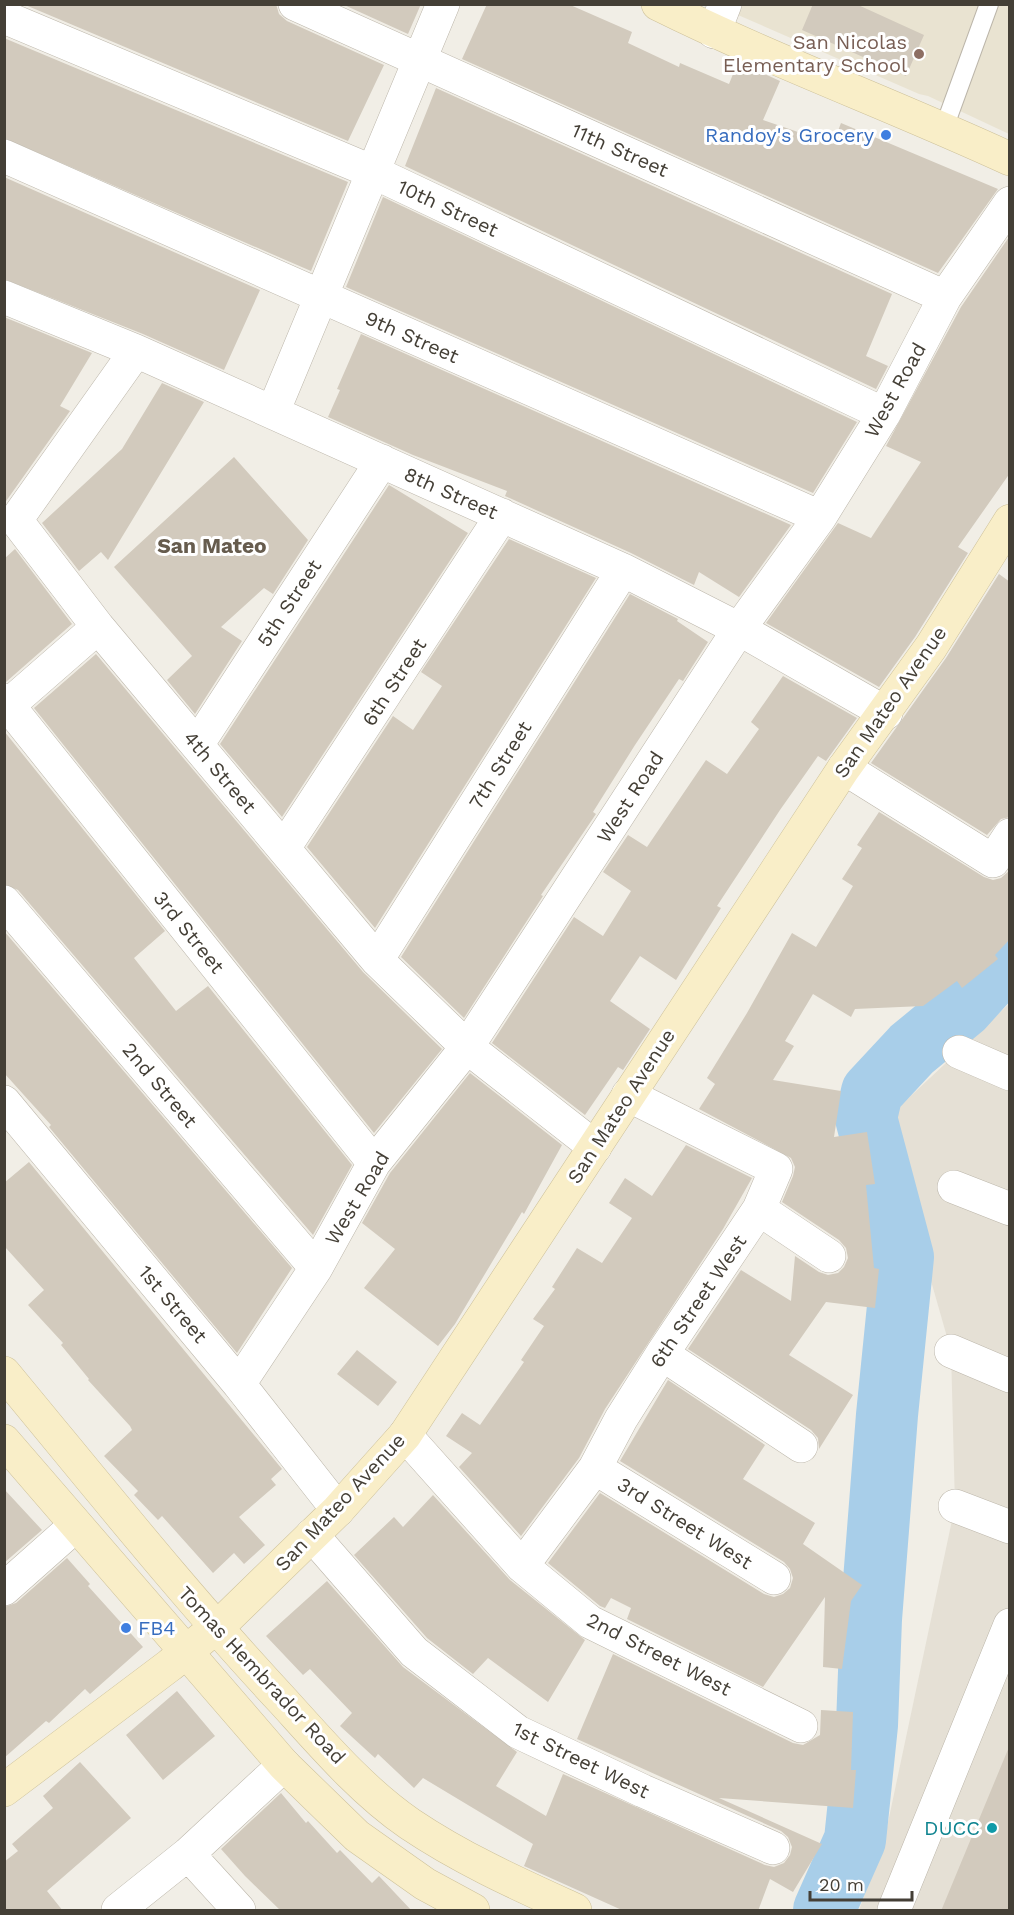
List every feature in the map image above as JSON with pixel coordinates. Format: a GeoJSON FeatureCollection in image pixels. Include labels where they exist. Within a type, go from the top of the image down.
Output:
{"type":"FeatureCollection","features":[{"type":"Feature","properties":{"kind":"street","name":"11th Street"},"geometry":{"type":"LineString","coordinates":[[295,4],[945,297]]}},
{"type":"Feature","properties":{"kind":"street"},"geometry":{"type":"LineString","coordinates":[[273,412],[443,4]]}},
{"type":"Feature","properties":{"kind":"street"},"geometry":{"type":"LineString","coordinates":[[658,4],[720,18],[1010,159]]}},
{"type":"Feature","properties":{"kind":"street","name":"10th Street"},"geometry":{"type":"LineString","coordinates":[[4,17],[373,172],[884,414]]}},
{"type":"Feature","properties":{"kind":"street","name":"9th Street"},"geometry":{"type":"LineString","coordinates":[[4,156],[820,517]]}},
{"type":"Feature","properties":{"kind":"street","name":"West Road"},"geometry":{"type":"LineString","coordinates":[[239,1384],[316,1268],[374,1163],[467,1047],[739,629],[820,517],[884,414],[945,297],[1010,203]]}},
{"type":"Feature","properties":{"kind":"street","name":"8th Street"},"geometry":{"type":"LineString","coordinates":[[5,300],[136,351],[622,570],[739,629],[886,713]]}},
{"type":"Feature","properties":{"kind":"street","name":"4th Street"},"geometry":{"type":"LineString","coordinates":[[136,351],[16,520],[98,627],[376,960],[467,1047],[595,1147]]}},
{"type":"Feature","properties":{"kind":"street","name":"5th Street"},"geometry":{"type":"LineString","coordinates":[[197,745],[382,461]]}},
{"type":"Feature","properties":{"kind":"street","name":"6th Street"},"geometry":{"type":"LineString","coordinates":[[284,848],[502,516]]}},
{"type":"Feature","properties":{"kind":"street","name":"San Mateo Avenue"},"geometry":{"type":"LineString","coordinates":[[4,1790],[216,1627],[338,1510],[405,1435],[844,768],[886,713],[931,647],[1010,521]]}},
{"type":"Feature","properties":{"kind":"street","name":"7th Street"},"geometry":{"type":"LineString","coordinates":[[376,960],[622,570]]}},
{"type":"Feature","properties":{"kind":"street"},"geometry":{"type":"LineString","coordinates":[[6,705],[98,627]]}},
{"type":"Feature","properties":{"kind":"street","name":"3rd Street"},"geometry":{"type":"LineString","coordinates":[[6,705],[374,1163]]}},
{"type":"Feature","properties":{"kind":"street"},"geometry":{"type":"LineString","coordinates":[[844,768],[993,861],[1010,835]]}},
{"type":"Feature","properties":{"kind":"street","name":"2nd Street"},"geometry":{"type":"LineString","coordinates":[[4,902],[316,1268]]}},
{"type":"Feature","properties":{"kind":"street"},"geometry":{"type":"LineString","coordinates":[[959,1052],[1010,1074]]}},
{"type":"Feature","properties":{"kind":"street","name":"6th Street West"},"geometry":{"type":"LineString","coordinates":[[522,1566],[595,1468],[621,1419],[662,1354],[759,1209],[776,1169],[628,1095]]}},
{"type":"Feature","properties":{"kind":"street","name":"1st Street"},"geometry":{"type":"LineString","coordinates":[[4,1102],[239,1384],[338,1510]]}},
{"type":"Feature","properties":{"kind":"street"},"geometry":{"type":"LineString","coordinates":[[954,1187],[1010,1209]]}},
{"type":"Feature","properties":{"kind":"street"},"geometry":{"type":"LineString","coordinates":[[759,1209],[829,1256]]}},
{"type":"Feature","properties":{"kind":"street"},"geometry":{"type":"LineString","coordinates":[[951,1351],[1010,1376]]}},
{"type":"Feature","properties":{"kind":"street"},"geometry":{"type":"LineString","coordinates":[[662,1354],[801,1446]]}},
{"type":"Feature","properties":{"kind":"street","name":"Tomas Hembrador Road"},"geometry":{"type":"LineString","coordinates":[[4,1373],[216,1627],[318,1738],[382,1802],[410,1824],[494,1873],[574,1911]]}},
{"type":"Feature","properties":{"kind":"street","name":"2nd Street West"},"geometry":{"type":"LineString","coordinates":[[405,1435],[522,1566],[591,1622],[801,1726]]}},
{"type":"Feature","properties":{"kind":"street","name":"Tomas Hembrador Road"},"geometry":{"type":"LineString","coordinates":[[4,1441],[185,1653],[285,1765],[357,1836],[425,1884],[474,1911]]}},
{"type":"Feature","properties":{"kind":"street","name":"3rd Street West"},"geometry":{"type":"LineString","coordinates":[[595,1468],[774,1578]]}},
{"type":"Feature","properties":{"kind":"street"},"geometry":{"type":"LineString","coordinates":[[955,1506],[1010,1527]]}},
{"type":"Feature","properties":{"kind":"street"},"geometry":{"type":"LineString","coordinates":[[4,1589],[75,1526]]}},
{"type":"Feature","properties":{"kind":"street","name":"1st Street West"},"geometry":{"type":"LineString","coordinates":[[312,1535],[414,1652],[518,1732],[773,1848]]}},
{"type":"Feature","properties":{"kind":"street"},"geometry":{"type":"LineString","coordinates":[[894,1911],[1001,1668],[1010,1625]]}},
{"type":"Feature","properties":{"kind":"street"},"geometry":{"type":"LineString","coordinates":[[118,1911],[188,1854],[285,1765]]}},
{"type":"Feature","properties":{"kind":"street"},"geometry":{"type":"LineString","coordinates":[[188,1854],[239,1911]]}},
{"type":"Feature","properties":{"kind":"lane"},"geometry":{"type":"LineString","coordinates":[[944,128],[988,4]]}},
{"type":"Feature","properties":{"kind":"shaded area","name":"San Nicolas Elementary School"},"geometry":{"type":"Polygon","coordinates":[[[742,4],[1009,5],[1009,134],[928,96],[738,15],[742,4]]]}},
{"type":"Feature","properties":{"kind":"shaded area"},"geometry":{"type":"Polygon","coordinates":[[[1009,1004],[1009,1910],[859,1910],[883,1846],[955,1506],[951,1351],[888,1130],[899,1107],[1009,1004]]]}},
{"type":"Feature","properties":{"kind":"building"},"geometry":{"type":"Polygon","coordinates":[[[23,4],[276,4],[279,14],[287,21],[384,65],[348,141],[23,4]]]}},
{"type":"Feature","properties":{"kind":"building"},"geometry":{"type":"Polygon","coordinates":[[[342,4],[421,4],[408,34],[342,4]]]}},
{"type":"Feature","properties":{"kind":"building"},"geometry":{"type":"Polygon","coordinates":[[[487,4],[568,4],[632,32],[628,43],[679,67],[680,63],[729,84],[738,62],[780,81],[763,120],[833,144],[841,123],[998,189],[938,273],[462,59],[487,4]]]}},
{"type":"Feature","properties":{"kind":"building"},"geometry":{"type":"Polygon","coordinates":[[[813,4],[856,4],[924,35],[906,76],[802,30],[813,4]]]}},
{"type":"Feature","properties":{"kind":"building"},"geometry":{"type":"Polygon","coordinates":[[[4,38],[348,182],[311,271],[4,138],[4,38]]]}},
{"type":"Feature","properties":{"kind":"building"},"geometry":{"type":"Polygon","coordinates":[[[436,88],[892,294],[866,356],[888,366],[876,389],[405,166],[436,88]]]}},
{"type":"Feature","properties":{"kind":"building"},"geometry":{"type":"Polygon","coordinates":[[[4,177],[260,290],[224,370],[143,334],[4,279],[4,177]]]}},
{"type":"Feature","properties":{"kind":"building"},"geometry":{"type":"Polygon","coordinates":[[[383,197],[857,422],[813,493],[346,287],[383,197]]]}},
{"type":"Feature","properties":{"kind":"building"},"geometry":{"type":"Polygon","coordinates":[[[1009,237],[1010,473],[958,547],[968,553],[915,637],[879,687],[766,623],[838,523],[871,538],[921,462],[886,446],[961,307],[1009,237]]]}},
{"type":"Feature","properties":{"kind":"building"},"geometry":{"type":"Polygon","coordinates":[[[4,317],[92,353],[60,406],[70,411],[4,504],[4,317]]]}},
{"type":"Feature","properties":{"kind":"building"},"geometry":{"type":"Polygon","coordinates":[[[361,334],[791,525],[739,597],[699,572],[694,585],[631,553],[505,496],[507,491],[413,455],[328,417],[340,390],[337,389],[361,334]]]}},
{"type":"Feature","properties":{"kind":"building"},"geometry":{"type":"Polygon","coordinates":[[[162,383],[204,402],[108,560],[101,552],[79,571],[42,523],[122,449],[162,383]]]}},
{"type":"Feature","properties":{"kind":"building"},"geometry":{"type":"Polygon","coordinates":[[[234,457],[308,540],[273,594],[264,588],[221,627],[242,641],[195,714],[167,680],[192,656],[114,567],[234,457]]]}},
{"type":"Feature","properties":{"kind":"building"},"geometry":{"type":"Polygon","coordinates":[[[389,485],[468,533],[282,817],[220,744],[389,485]]]}},
{"type":"Feature","properties":{"kind":"building"},"geometry":{"type":"Polygon","coordinates":[[[509,539],[596,578],[375,928],[307,847],[393,716],[413,730],[442,686],[421,672],[509,539]]]}},
{"type":"Feature","properties":{"kind":"building"},"geometry":{"type":"Polygon","coordinates":[[[15,549],[72,624],[6,682],[4,559],[15,549]]]}},
{"type":"Feature","properties":{"kind":"building"},"geometry":{"type":"Polygon","coordinates":[[[999,574],[1010,582],[1010,817],[1001,819],[987,835],[871,763],[946,658],[999,574]]]}},
{"type":"Feature","properties":{"kind":"building"},"geometry":{"type":"Polygon","coordinates":[[[630,594],[678,619],[677,621],[708,642],[683,681],[679,679],[635,745],[593,812],[596,814],[541,895],[543,896],[464,1018],[401,957],[630,594]]]}},
{"type":"Feature","properties":{"kind":"building"},"geometry":{"type":"Polygon","coordinates":[[[96,654],[363,972],[442,1049],[374,1133],[34,708],[96,654]]]}},
{"type":"Feature","properties":{"kind":"building"},"geometry":{"type":"Polygon","coordinates":[[[783,676],[857,718],[826,761],[818,756],[780,810],[717,906],[721,908],[676,980],[640,956],[610,1001],[650,1029],[623,1070],[618,1067],[585,1115],[492,1043],[574,917],[603,936],[631,891],[603,872],[628,835],[647,847],[706,760],[727,774],[759,729],[751,722],[783,676]]]}},
{"type":"Feature","properties":{"kind":"building"},"geometry":{"type":"Polygon","coordinates":[[[4,731],[165,931],[134,958],[176,1011],[208,986],[352,1165],[313,1235],[18,890],[4,884],[4,731]]]}},
{"type":"Feature","properties":{"kind":"building"},"geometry":{"type":"Polygon","coordinates":[[[879,812],[984,877],[993,880],[1001,878],[1010,870],[1010,939],[995,955],[998,959],[962,988],[957,981],[923,1006],[855,1009],[851,1017],[813,994],[785,1041],[794,1046],[773,1080],[841,1091],[834,1137],[867,1132],[875,1184],[866,1185],[874,1268],[879,1269],[875,1308],[826,1302],[789,1355],[853,1395],[819,1449],[818,1438],[811,1430],[688,1349],[741,1270],[791,1301],[795,1256],[819,1272],[828,1275],[838,1273],[844,1267],[848,1258],[846,1248],[839,1240],[782,1202],[795,1167],[791,1158],[699,1109],[715,1084],[707,1078],[792,933],[816,947],[853,886],[842,879],[862,848],[857,845],[879,812]]]}},
{"type":"Feature","properties":{"kind":"building"},"geometry":{"type":"Polygon","coordinates":[[[4,931],[292,1268],[237,1353],[49,1127],[51,1125],[4,1073],[4,931]]]}},
{"type":"Feature","properties":{"kind":"building"},"geometry":{"type":"Polygon","coordinates":[[[470,1073],[562,1145],[524,1214],[522,1212],[455,1324],[438,1346],[364,1288],[395,1249],[362,1223],[390,1173],[470,1073]]]}},
{"type":"Feature","properties":{"kind":"building"},"geometry":{"type":"Polygon","coordinates":[[[686,1145],[752,1178],[723,1229],[605,1409],[579,1458],[521,1536],[459,1467],[472,1453],[446,1436],[462,1413],[480,1425],[524,1362],[521,1360],[544,1326],[533,1319],[555,1289],[552,1287],[577,1248],[602,1263],[632,1218],[609,1203],[625,1178],[652,1196],[686,1145]]]}},
{"type":"Feature","properties":{"kind":"building"},"geometry":{"type":"Polygon","coordinates":[[[29,1162],[282,1469],[271,1479],[276,1485],[239,1517],[265,1545],[244,1564],[234,1553],[213,1573],[162,1516],[158,1520],[134,1495],[138,1491],[104,1456],[132,1430],[88,1380],[61,1345],[63,1343],[28,1305],[44,1290],[5,1247],[4,1183],[29,1162]]]}},
{"type":"Feature","properties":{"kind":"building"},"geometry":{"type":"Polygon","coordinates":[[[357,1350],[397,1382],[378,1406],[337,1374],[357,1350]]]}},
{"type":"Feature","properties":{"kind":"building"},"geometry":{"type":"Polygon","coordinates":[[[668,1380],[765,1445],[743,1479],[815,1523],[803,1544],[862,1585],[851,1601],[842,1669],[823,1667],[825,1597],[763,1687],[627,1619],[631,1608],[611,1598],[605,1608],[600,1606],[548,1563],[600,1493],[764,1594],[774,1597],[790,1588],[793,1578],[784,1562],[620,1461],[668,1380]]]}},
{"type":"Feature","properties":{"kind":"building"},"geometry":{"type":"Polygon","coordinates":[[[4,1489],[42,1530],[4,1563],[4,1489]]]}},
{"type":"Feature","properties":{"kind":"building"},"geometry":{"type":"Polygon","coordinates":[[[433,1495],[510,1580],[585,1640],[548,1702],[488,1658],[473,1674],[427,1638],[354,1555],[394,1517],[403,1527],[433,1495]]]}},
{"type":"Feature","properties":{"kind":"building"},"geometry":{"type":"Polygon","coordinates":[[[67,1558],[90,1584],[88,1586],[143,1647],[90,1694],[85,1689],[49,1723],[46,1721],[4,1758],[4,1607],[16,1603],[67,1558]]]}},
{"type":"Feature","properties":{"kind":"building"},"geometry":{"type":"Polygon","coordinates":[[[327,1581],[403,1667],[517,1752],[496,1786],[546,1816],[563,1774],[765,1865],[774,1867],[784,1863],[790,1855],[792,1847],[788,1837],[781,1831],[577,1739],[613,1654],[793,1743],[803,1745],[820,1735],[821,1710],[853,1712],[851,1770],[856,1770],[853,1808],[719,1798],[822,1844],[793,1892],[770,1879],[758,1911],[624,1911],[524,1866],[533,1844],[423,1778],[414,1788],[378,1754],[375,1758],[340,1726],[352,1713],[310,1669],[303,1675],[266,1636],[327,1581]]]}},
{"type":"Feature","properties":{"kind":"building"},"geometry":{"type":"Polygon","coordinates":[[[177,1691],[215,1736],[163,1780],[126,1735],[177,1691]]]}},
{"type":"Feature","properties":{"kind":"building","name":"DUCC"},"geometry":{"type":"Polygon","coordinates":[[[1009,1747],[1010,1911],[941,1911],[1009,1747]]]}},
{"type":"Feature","properties":{"kind":"building"},"geometry":{"type":"Polygon","coordinates":[[[80,1762],[131,1818],[47,1891],[63,1911],[4,1911],[4,1862],[18,1851],[12,1844],[53,1808],[43,1796],[80,1762]]]}},
{"type":"Feature","properties":{"kind":"building"},"geometry":{"type":"Polygon","coordinates":[[[281,1793],[306,1823],[308,1821],[337,1853],[340,1850],[372,1883],[379,1876],[412,1911],[281,1911],[221,1849],[281,1793]]]}},
{"type":"Feature","properties":{"kind":"waterway"},"geometry":{"type":"LineString","coordinates":[[824,1910],[855,1840],[867,1725],[871,1619],[887,1415],[903,1257],[866,1118],[872,1092],[912,1049],[963,1007],[1010,955]]}},
{"type":"Feature","properties":{"kind":"place","name":"San Nicolas Elementary School"},"geometry":{"type":"Point","coordinates":[919,54]}},
{"type":"Feature","properties":{"kind":"place","name":"Randoy's Grocery"},"geometry":{"type":"Point","coordinates":[886,135]}},
{"type":"Feature","properties":{"kind":"place","name":"FB4"},"geometry":{"type":"Point","coordinates":[126,1628]}},
{"type":"Feature","properties":{"kind":"place","name":"DUCC"},"geometry":{"type":"Point","coordinates":[992,1828]}},
{"type":"Feature","properties":{"kind":"district","name":"San Mateo"},"geometry":{"type":"Point","coordinates":[212,546]}}]}
